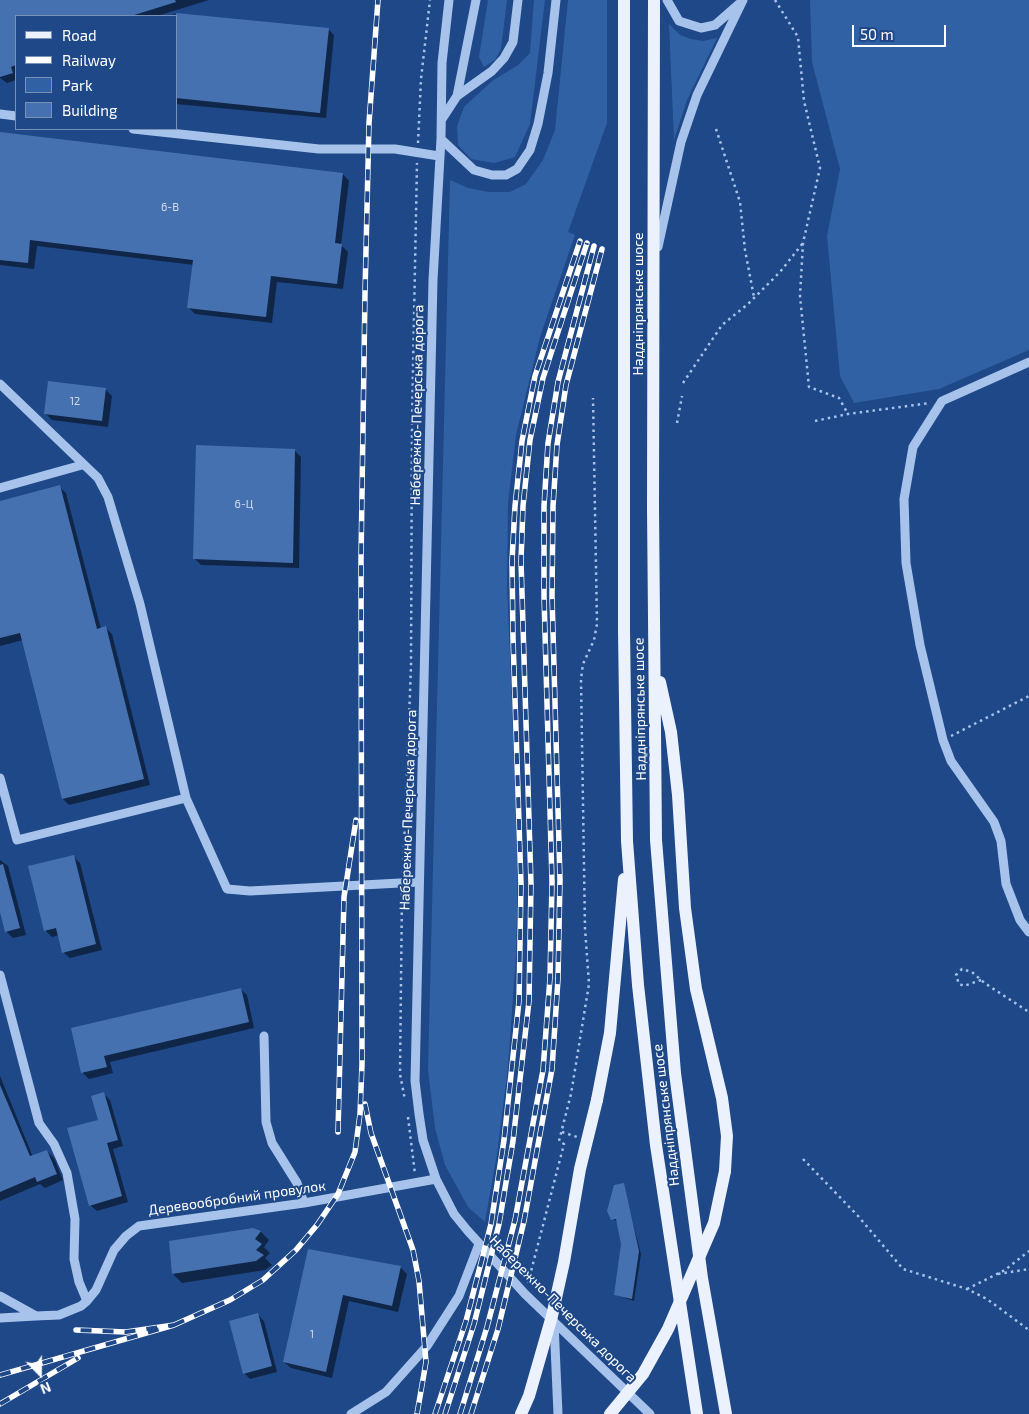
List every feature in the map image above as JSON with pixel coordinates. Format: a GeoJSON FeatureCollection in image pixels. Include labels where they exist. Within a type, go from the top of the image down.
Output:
{"type":"FeatureCollection","features":[{"type":"Feature","properties":{"kind":"main road","name":"Наддніпрянське шосе"},"geometry":{"type":"LineString","coordinates":[[624,0],[624,631],[627,841],[638,985],[656,1145],[698,1414]]}},
{"type":"Feature","properties":{"kind":"main road","name":"Наддніпрянське шосе"},"geometry":{"type":"LineString","coordinates":[[654,0],[653,269],[656,840],[674,1064],[702,1278],[726,1414]]}},
{"type":"Feature","properties":{"kind":"main road"},"geometry":{"type":"LineString","coordinates":[[610,1414],[643,1374],[668,1329],[714,1223],[725,1171],[726,1136],[722,1098],[696,989],[686,908],[683,851],[671,732],[654,655]]}},
{"type":"Feature","properties":{"kind":"main road"},"geometry":{"type":"LineString","coordinates":[[521,1414],[529,1396],[552,1316],[564,1262],[580,1168],[597,1100],[610,1033],[627,841]]}},
{"type":"Feature","properties":{"kind":"street","name":"Набережно-Печерська дорога"},"geometry":{"type":"LineString","coordinates":[[449,0],[442,63],[442,118],[433,280],[425,726],[419,882],[415,1081],[423,1140],[436,1179],[454,1214],[525,1294],[650,1414]]}},
{"type":"Feature","properties":{"kind":"street"},"geometry":{"type":"LineString","coordinates":[[457,96],[476,0]]}},
{"type":"Feature","properties":{"kind":"street"},"geometry":{"type":"LineString","coordinates":[[442,118],[457,96],[492,71],[504,58],[513,42],[518,0]]}},
{"type":"Feature","properties":{"kind":"street"},"geometry":{"type":"LineString","coordinates":[[441,139],[474,170],[492,175],[506,175],[517,169],[530,150],[538,124],[548,73],[556,0]]}},
{"type":"Feature","properties":{"kind":"street"},"geometry":{"type":"LineString","coordinates":[[667,0],[679,21],[701,28],[715,25],[743,0]]}},
{"type":"Feature","properties":{"kind":"street"},"geometry":{"type":"LineString","coordinates":[[653,269],[681,142],[697,95],[743,0]]}},
{"type":"Feature","properties":{"kind":"street"},"geometry":{"type":"LineString","coordinates":[[0,114],[15,116]]}},
{"type":"Feature","properties":{"kind":"street"},"geometry":{"type":"LineString","coordinates":[[142,130],[318,149],[395,149],[439,156]]}},
{"type":"Feature","properties":{"kind":"street"},"geometry":{"type":"LineString","coordinates":[[1029,362],[942,401],[913,447],[904,499],[906,562],[920,645],[943,740],[951,761],[994,822],[1001,840],[1006,884],[1020,920],[1029,932]]}},
{"type":"Feature","properties":{"kind":"street"},"geometry":{"type":"LineString","coordinates":[[0,384],[82,465],[98,478],[108,497],[140,604],[186,798],[226,890],[250,891],[419,882]]}},
{"type":"Feature","properties":{"kind":"street"},"geometry":{"type":"LineString","coordinates":[[0,488],[82,465]]}},
{"type":"Feature","properties":{"kind":"street"},"geometry":{"type":"LineString","coordinates":[[0,778],[17,840],[186,798]]}},
{"type":"Feature","properties":{"kind":"street"},"geometry":{"type":"LineString","coordinates":[[0,975],[39,1123],[54,1144],[67,1173],[75,1219],[74,1258],[79,1282],[87,1301]]}},
{"type":"Feature","properties":{"kind":"street"},"geometry":{"type":"LineString","coordinates":[[264,1036],[266,1122],[272,1143],[297,1183],[304,1204]]}},
{"type":"Feature","properties":{"kind":"street","name":"Деревообробний провулок"},"geometry":{"type":"LineString","coordinates":[[0,1318],[59,1315],[81,1306],[96,1290],[114,1250],[126,1236],[139,1226],[304,1204],[436,1179]]}},
{"type":"Feature","properties":{"kind":"street"},"geometry":{"type":"LineString","coordinates":[[351,1414],[386,1392],[427,1346],[459,1296],[479,1244]]}},
{"type":"Feature","properties":{"kind":"street"},"geometry":{"type":"LineString","coordinates":[[0,1296],[36,1316]]}},
{"type":"Feature","properties":{"kind":"street"},"geometry":{"type":"LineString","coordinates":[[554,1323],[558,1414]]}},
{"type":"Feature","properties":{"kind":"path"},"geometry":{"type":"LineString","coordinates":[[406,1103],[400,1074],[403,882],[411,668],[412,421],[421,79],[430,0]]}},
{"type":"Feature","properties":{"kind":"path"},"geometry":{"type":"LineString","coordinates":[[775,0],[798,37],[804,101],[820,168],[803,243],[800,296],[809,387],[839,398],[848,414]]}},
{"type":"Feature","properties":{"kind":"path"},"geometry":{"type":"LineString","coordinates":[[716,129],[740,202],[745,250],[754,298]]}},
{"type":"Feature","properties":{"kind":"path"},"geometry":{"type":"LineString","coordinates":[[683,383],[722,325],[754,298],[780,272],[803,243]]}},
{"type":"Feature","properties":{"kind":"path"},"geometry":{"type":"LineString","coordinates":[[677,423],[682,396]]}},
{"type":"Feature","properties":{"kind":"path"},"geometry":{"type":"LineString","coordinates":[[525,1294],[564,1144],[559,1141],[572,1094],[589,984],[585,928],[581,679],[583,664],[594,640],[597,624],[594,398]]}},
{"type":"Feature","properties":{"kind":"path"},"geometry":{"type":"LineString","coordinates":[[816,421],[848,414],[942,401]]}},
{"type":"Feature","properties":{"kind":"path"},"geometry":{"type":"LineString","coordinates":[[943,740],[1029,696]]}},
{"type":"Feature","properties":{"kind":"path"},"geometry":{"type":"LineString","coordinates":[[981,980],[964,986],[959,984],[956,975],[962,969],[972,972],[1029,1012]]}},
{"type":"Feature","properties":{"kind":"path"},"geometry":{"type":"LineString","coordinates":[[407,1111],[416,1183]]}},
{"type":"Feature","properties":{"kind":"path"},"geometry":{"type":"LineString","coordinates":[[803,1159],[858,1216],[903,1269],[967,1290],[987,1299],[1029,1330]]}},
{"type":"Feature","properties":{"kind":"path"},"geometry":{"type":"LineString","coordinates":[[967,1290],[996,1275],[1029,1251]]}},
{"type":"Feature","properties":{"kind":"path"},"geometry":{"type":"LineString","coordinates":[[996,1275],[1029,1269]]}},
{"type":"Feature","properties":{"kind":"green space"},"geometry":{"type":"Polygon","coordinates":[[[488,0],[507,0],[501,49],[495,60],[484,67],[479,57],[488,0]]]}},
{"type":"Feature","properties":{"kind":"green space"},"geometry":{"type":"Polygon","coordinates":[[[534,0],[545,0],[530,124],[515,157],[494,163],[471,159],[458,145],[457,126],[464,107],[492,81],[518,65],[530,53],[534,0]]]}},
{"type":"Feature","properties":{"kind":"green space"},"geometry":{"type":"Polygon","coordinates":[[[568,0],[607,0],[607,123],[568,232],[575,235],[540,337],[516,435],[508,503],[507,584],[518,859],[516,955],[508,1067],[497,1154],[485,1222],[468,1207],[445,1165],[435,1128],[428,1070],[450,180],[468,188],[489,192],[510,192],[526,184],[543,160],[555,130],[568,0]]]}},
{"type":"Feature","properties":{"kind":"green space"},"geometry":{"type":"Polygon","coordinates":[[[810,0],[1029,0],[1029,350],[939,389],[854,403],[840,376],[827,236],[840,169],[812,62],[810,0]]]}},
{"type":"Feature","properties":{"kind":"green space"},"geometry":{"type":"Polygon","coordinates":[[[669,24],[680,35],[691,39],[703,41],[717,38],[687,100],[674,140],[669,24]]]}},
{"type":"Feature","properties":{"kind":"building"},"geometry":{"type":"Polygon","coordinates":[[[0,0],[175,0],[176,2],[134,15],[15,15],[15,65],[11,67],[13,73],[0,77],[0,0]]]}},
{"type":"Feature","properties":{"kind":"building"},"geometry":{"type":"Polygon","coordinates":[[[176,13],[329,28],[320,113],[178,98],[178,15],[176,13]]]}},
{"type":"Feature","properties":{"kind":"building"},"geometry":{"type":"Polygon","coordinates":[[[0,132],[343,173],[335,243],[342,244],[337,284],[271,276],[266,317],[187,308],[193,260],[30,240],[28,263],[0,260],[0,132]]]}},
{"type":"Feature","properties":{"kind":"building"},"geometry":{"type":"Polygon","coordinates":[[[48,381],[106,388],[102,421],[44,414],[48,381]]]}},
{"type":"Feature","properties":{"kind":"building"},"geometry":{"type":"Polygon","coordinates":[[[196,445],[295,449],[293,563],[193,559],[196,445]]]}},
{"type":"Feature","properties":{"kind":"building"},"geometry":{"type":"Polygon","coordinates":[[[60,485],[97,629],[106,626],[144,779],[62,799],[20,633],[0,638],[0,501],[60,485]]]}},
{"type":"Feature","properties":{"kind":"building"},"geometry":{"type":"Polygon","coordinates":[[[74,855],[96,944],[62,953],[56,928],[44,931],[28,866],[74,855]]]}},
{"type":"Feature","properties":{"kind":"building"},"geometry":{"type":"Polygon","coordinates":[[[3,864],[20,928],[5,932],[0,912],[0,865],[3,864]]]}},
{"type":"Feature","properties":{"kind":"building"},"geometry":{"type":"Polygon","coordinates":[[[241,988],[249,1022],[104,1056],[107,1067],[81,1073],[71,1028],[241,988]]]}},
{"type":"Feature","properties":{"kind":"building"},"geometry":{"type":"Polygon","coordinates":[[[0,1085],[30,1156],[47,1150],[57,1174],[37,1182],[35,1177],[0,1192],[0,1085]]]}},
{"type":"Feature","properties":{"kind":"building"},"geometry":{"type":"Polygon","coordinates":[[[104,1092],[118,1140],[107,1143],[122,1196],[89,1206],[67,1128],[98,1120],[91,1096],[104,1092]]]}},
{"type":"Feature","properties":{"kind":"building"},"geometry":{"type":"Polygon","coordinates":[[[624,1183],[639,1251],[632,1299],[614,1295],[621,1244],[616,1219],[611,1220],[607,1211],[614,1185],[624,1183]]]}},
{"type":"Feature","properties":{"kind":"building"},"geometry":{"type":"Polygon","coordinates":[[[253,1228],[261,1231],[255,1239],[262,1244],[256,1250],[264,1255],[256,1261],[172,1274],[169,1241],[253,1228]]]}},
{"type":"Feature","properties":{"kind":"building"},"geometry":{"type":"Polygon","coordinates":[[[308,1249],[401,1266],[392,1306],[343,1295],[326,1372],[283,1362],[308,1249]]]}},
{"type":"Feature","properties":{"kind":"building"},"geometry":{"type":"Polygon","coordinates":[[[258,1313],[272,1366],[243,1374],[229,1321],[258,1313]]]}},
{"type":"Feature","properties":{"kind":"railway"},"geometry":{"type":"LineString","coordinates":[[174,1325],[230,1300],[263,1280],[296,1250],[317,1225],[338,1194],[355,1152],[360,1114],[362,1064],[361,560],[365,293],[369,123],[378,0]]}},
{"type":"Feature","properties":{"kind":"railway"},"geometry":{"type":"LineString","coordinates":[[435,1414],[466,1321],[491,1224],[504,1140],[519,1001],[521,884],[512,561],[515,506],[522,441],[535,376],[580,241]]}},
{"type":"Feature","properties":{"kind":"railway"},"geometry":{"type":"LineString","coordinates":[[445,1414],[474,1324],[499,1224],[513,1141],[529,1001],[531,884],[521,561],[523,506],[530,440],[543,378],[587,243]]}},
{"type":"Feature","properties":{"kind":"railway"},"geometry":{"type":"LineString","coordinates":[[460,1414],[487,1327],[515,1220],[543,1070],[550,978],[552,882],[544,596],[544,506],[548,443],[558,382],[594,246]]}},
{"type":"Feature","properties":{"kind":"railway"},"geometry":{"type":"LineString","coordinates":[[471,1414],[498,1329],[524,1221],[552,1069],[558,979],[560,880],[552,596],[553,506],[557,445],[566,385],[602,249]]}},
{"type":"Feature","properties":{"kind":"railway"},"geometry":{"type":"LineString","coordinates":[[338,1132],[344,897],[356,820]]}},
{"type":"Feature","properties":{"kind":"railway"},"geometry":{"type":"LineString","coordinates":[[365,1104],[371,1133],[413,1250],[419,1281],[426,1362],[417,1414]]}},
{"type":"Feature","properties":{"kind":"railway"},"geometry":{"type":"LineString","coordinates":[[0,1375],[174,1325],[126,1332],[76,1330]]}},
{"type":"Feature","properties":{"kind":"railway"},"geometry":{"type":"LineString","coordinates":[[0,1404],[78,1358]]}}]}
